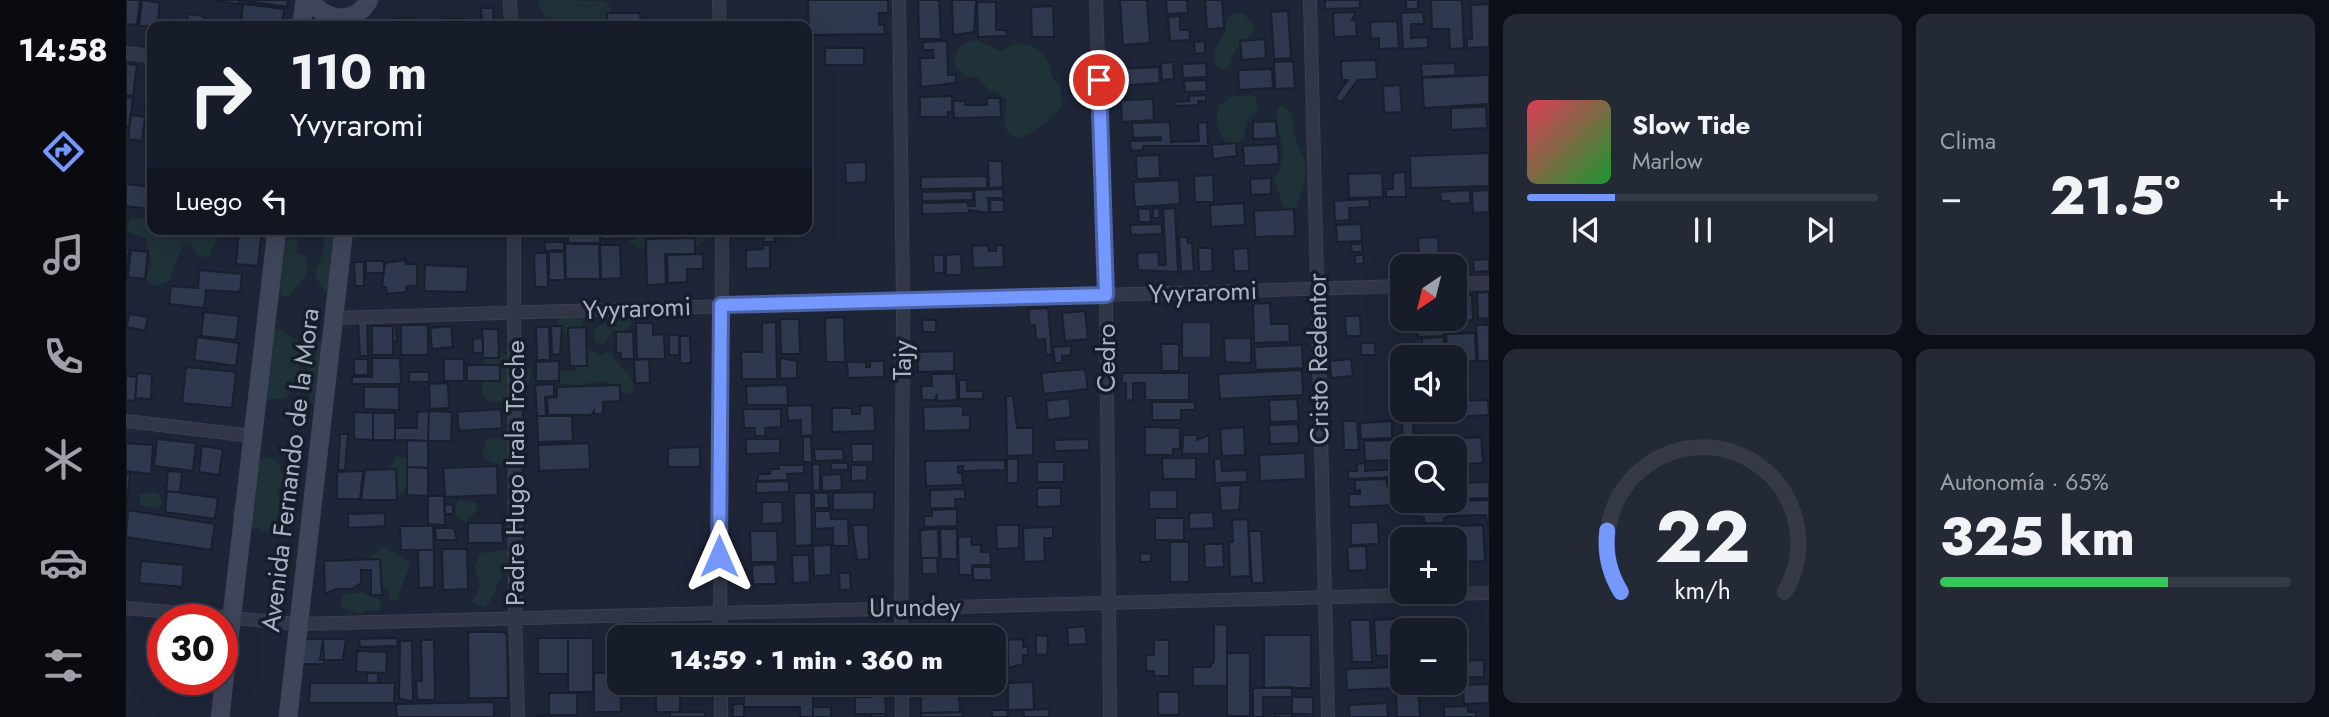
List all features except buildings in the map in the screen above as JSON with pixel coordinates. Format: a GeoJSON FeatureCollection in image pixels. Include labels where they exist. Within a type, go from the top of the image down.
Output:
{"type":"FeatureCollection","features":[{"type":"Feature","properties":{"kind":"main road"},"geometry":{"type":"LineString","coordinates":[[302,21],[304,0]]}},
{"type":"Feature","properties":{"kind":"main road"},"geometry":{"type":"LineString","coordinates":[[310,0],[326,15],[336,18],[358,13],[370,0]]}},
{"type":"Feature","properties":{"kind":"main road"},"geometry":{"type":"LineString","coordinates":[[368,21],[370,0]]}},
{"type":"Feature","properties":{"kind":"main road","name":"Avenida Fernando de la Mora"},"geometry":{"type":"LineString","coordinates":[[232,604],[276,235]]}},
{"type":"Feature","properties":{"kind":"main road","name":"Avenida Fernando de la Mora"},"geometry":{"type":"LineString","coordinates":[[288,717],[343,235]]}},
{"type":"Feature","properties":{"kind":"main road","name":"Avenida Fernando de la Mora"},"geometry":{"type":"LineString","coordinates":[[220,717],[222,695]]}},
{"type":"Feature","properties":{"kind":"street"},"geometry":{"type":"LineString","coordinates":[[510,0],[511,21]]}},
{"type":"Feature","properties":{"kind":"street"},"geometry":{"type":"LineString","coordinates":[[719,0],[720,21]]}},
{"type":"Feature","properties":{"kind":"street","name":"Tajy"},"geometry":{"type":"LineString","coordinates":[[899,0],[901,625]]}},
{"type":"Feature","properties":{"kind":"street","name":"Cedro"},"geometry":{"type":"LineString","coordinates":[[1096,0],[1106,295],[1110,717]]}},
{"type":"Feature","properties":{"kind":"street","name":"Cristo Redentor"},"geometry":{"type":"LineString","coordinates":[[1310,0],[1328,717]]}},
{"type":"Feature","properties":{"kind":"street"},"geometry":{"type":"LineString","coordinates":[[126,53],[147,56]]}},
{"type":"Feature","properties":{"kind":"street","name":"Padre Hugo Irala Troche"},"geometry":{"type":"LineString","coordinates":[[514,235],[515,617],[518,717]]}},
{"type":"Feature","properties":{"kind":"street"},"geometry":{"type":"LineString","coordinates":[[720,625],[722,235]]}},
{"type":"Feature","properties":{"kind":"street"},"geometry":{"type":"LineString","coordinates":[[1467,284],[1489,283]]}},
{"type":"Feature","properties":{"kind":"street","name":"Yvyraromi"},"geometry":{"type":"LineString","coordinates":[[334,318],[1390,286]]}},
{"type":"Feature","properties":{"kind":"street"},"geometry":{"type":"LineString","coordinates":[[126,421],[252,436]]}},
{"type":"Feature","properties":{"kind":"street","name":"Urundey"},"geometry":{"type":"LineString","coordinates":[[238,619],[298,624],[1489,593]]}},
{"type":"Feature","properties":{"kind":"street","name":"Urundey"},"geometry":{"type":"LineString","coordinates":[[126,608],[147,610]]}},
{"type":"Feature","properties":{"kind":"street"},"geometry":{"type":"LineString","coordinates":[[721,695],[721,717]]}},
{"type":"Feature","properties":{"kind":"street"},"geometry":{"type":"LineString","coordinates":[[902,695],[902,717]]}},
{"type":"Feature","properties":{"kind":"shaded area"},"geometry":{"type":"Polygon","coordinates":[[[540,0],[603,1],[609,4],[611,17],[605,21],[561,21],[544,16],[538,4],[540,0]]]}},
{"type":"Feature","properties":{"kind":"shaded area"},"geometry":{"type":"Polygon","coordinates":[[[1232,14],[1243,14],[1253,24],[1254,31],[1234,52],[1229,68],[1223,70],[1217,66],[1213,53],[1225,32],[1227,19],[1232,14]]]}},
{"type":"Feature","properties":{"kind":"shaded area"},"geometry":{"type":"Polygon","coordinates":[[[977,40],[1001,51],[1024,44],[1037,48],[1046,58],[1052,77],[1060,87],[1061,106],[1056,114],[1020,138],[1008,132],[1004,123],[1007,99],[988,89],[978,78],[964,76],[955,66],[957,51],[967,43],[977,40]]]}},
{"type":"Feature","properties":{"kind":"shaded area"},"geometry":{"type":"Polygon","coordinates":[[[1230,97],[1255,97],[1259,110],[1248,118],[1244,137],[1234,147],[1221,135],[1217,117],[1219,105],[1230,97]]]}},
{"type":"Feature","properties":{"kind":"shaded area"},"geometry":{"type":"Polygon","coordinates":[[[1282,105],[1292,112],[1295,138],[1306,164],[1304,184],[1294,212],[1283,206],[1274,179],[1282,161],[1277,109],[1282,105]]]}},
{"type":"Feature","properties":{"kind":"shaded area"},"geometry":{"type":"Polygon","coordinates":[[[147,214],[147,235],[219,235],[208,258],[197,255],[189,244],[183,245],[169,281],[156,286],[149,283],[146,277],[152,265],[146,239],[127,231],[130,219],[143,219],[147,214]]]}},
{"type":"Feature","properties":{"kind":"shaded area"},"geometry":{"type":"Polygon","coordinates":[[[324,235],[346,235],[333,291],[324,291],[317,279],[317,269],[323,253],[324,235]]]}},
{"type":"Feature","properties":{"kind":"shaded area"},"geometry":{"type":"Polygon","coordinates":[[[632,235],[652,235],[648,245],[639,249],[629,241],[632,235]]]}},
{"type":"Feature","properties":{"kind":"shaded area"},"geometry":{"type":"Polygon","coordinates":[[[685,235],[707,235],[699,246],[684,241],[685,235]]]}},
{"type":"Feature","properties":{"kind":"shaded area"},"geometry":{"type":"Polygon","coordinates":[[[296,239],[298,246],[295,252],[306,257],[307,270],[289,298],[282,296],[279,261],[285,240],[296,239]]]}},
{"type":"Feature","properties":{"kind":"shaded area"},"geometry":{"type":"Polygon","coordinates":[[[618,300],[638,307],[638,314],[626,330],[613,331],[604,344],[597,343],[593,338],[595,328],[610,321],[612,308],[618,300]]]}},
{"type":"Feature","properties":{"kind":"shaded area"},"geometry":{"type":"Polygon","coordinates":[[[566,305],[585,314],[580,330],[569,336],[560,331],[557,318],[566,305]]]}},
{"type":"Feature","properties":{"kind":"shaded area"},"geometry":{"type":"Polygon","coordinates":[[[282,329],[299,342],[300,365],[294,385],[285,398],[265,400],[250,386],[250,380],[269,331],[282,329]]]}},
{"type":"Feature","properties":{"kind":"shaded area"},"geometry":{"type":"Polygon","coordinates":[[[318,341],[324,342],[338,356],[319,403],[312,403],[307,382],[311,353],[318,341]]]}},
{"type":"Feature","properties":{"kind":"shaded area"},"geometry":{"type":"Polygon","coordinates":[[[493,350],[524,362],[532,373],[525,393],[515,403],[490,402],[482,392],[483,381],[489,374],[483,358],[493,350]]]}},
{"type":"Feature","properties":{"kind":"shaded area"},"geometry":{"type":"Polygon","coordinates":[[[594,350],[600,355],[606,352],[612,354],[633,382],[633,394],[617,391],[605,381],[573,386],[554,379],[558,371],[575,371],[588,351],[594,350]]]}},
{"type":"Feature","properties":{"kind":"shaded area"},"geometry":{"type":"Polygon","coordinates":[[[516,438],[523,448],[525,459],[522,467],[493,462],[482,452],[486,440],[516,438]]]}},
{"type":"Feature","properties":{"kind":"shaded area"},"geometry":{"type":"Polygon","coordinates":[[[264,456],[277,460],[284,479],[277,494],[287,512],[273,527],[271,534],[258,528],[246,528],[231,514],[252,464],[264,456]]]}},
{"type":"Feature","properties":{"kind":"shaded area"},"geometry":{"type":"Polygon","coordinates":[[[397,456],[410,460],[411,487],[399,495],[393,495],[382,479],[397,456]]]}},
{"type":"Feature","properties":{"kind":"shaded area"},"geometry":{"type":"Polygon","coordinates":[[[152,492],[159,494],[162,501],[160,508],[140,506],[139,495],[152,492]]]}},
{"type":"Feature","properties":{"kind":"shaded area"},"geometry":{"type":"Polygon","coordinates":[[[458,500],[475,502],[478,510],[464,522],[455,513],[458,500]]]}},
{"type":"Feature","properties":{"kind":"shaded area"},"geometry":{"type":"Polygon","coordinates":[[[384,547],[410,563],[397,600],[390,600],[387,588],[379,585],[370,556],[384,547]]]}},
{"type":"Feature","properties":{"kind":"shaded area"},"geometry":{"type":"Polygon","coordinates":[[[514,549],[524,559],[525,572],[520,577],[508,571],[503,575],[484,608],[472,602],[480,586],[475,567],[480,553],[514,549]]]}},
{"type":"Feature","properties":{"kind":"shaded area"},"geometry":{"type":"Polygon","coordinates":[[[362,592],[379,600],[382,606],[378,612],[368,610],[359,614],[341,607],[342,595],[362,592]]]}},
{"type":"Feature","properties":{"kind":"route"},"geometry":{"type":"LineString","coordinates":[[719,556],[721,305],[1106,295],[1099,80]]}}]}
